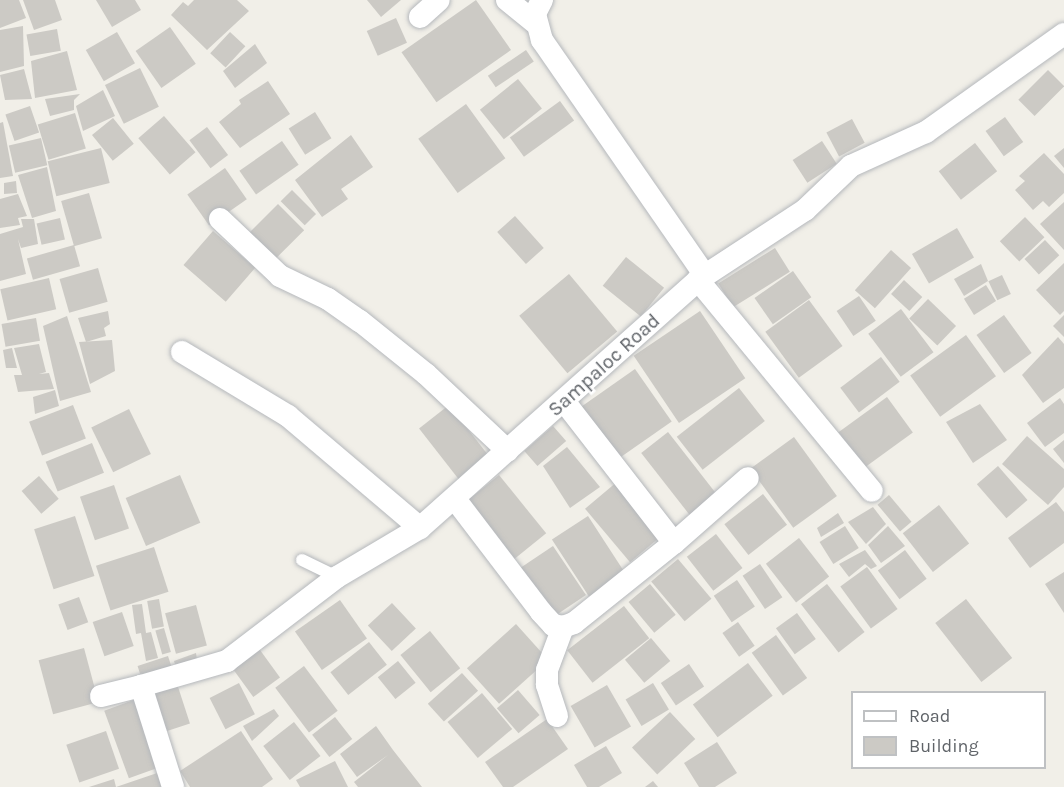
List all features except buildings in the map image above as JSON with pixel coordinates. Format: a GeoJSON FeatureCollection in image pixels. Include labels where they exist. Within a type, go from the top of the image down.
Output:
{"type":"FeatureCollection","features":[{"type":"Feature","properties":{"kind":"street"},"geometry":{"type":"LineString","coordinates":[[420,17],[439,0]]}},
{"type":"Feature","properties":{"kind":"street"},"geometry":{"type":"LineString","coordinates":[[507,0],[536,23],[542,40],[702,277],[872,491]]}},
{"type":"Feature","properties":{"kind":"street"},"geometry":{"type":"LineString","coordinates":[[536,23],[542,0]]}},
{"type":"Feature","properties":{"kind":"street","name":"Sampaloc Road"},"geometry":{"type":"LineString","coordinates":[[101,696],[141,687],[227,661],[337,577],[420,528],[702,277],[805,210],[851,166],[926,132],[1064,34]]}},
{"type":"Feature","properties":{"kind":"street"},"geometry":{"type":"LineString","coordinates":[[220,219],[280,276],[328,299],[360,321],[426,374],[508,451]]}},
{"type":"Feature","properties":{"kind":"street"},"geometry":{"type":"LineString","coordinates":[[182,352],[288,416],[420,528]]}},
{"type":"Feature","properties":{"kind":"street"},"geometry":{"type":"LineString","coordinates":[[564,401],[674,543]]}},
{"type":"Feature","properties":{"kind":"street"},"geometry":{"type":"LineString","coordinates":[[455,499],[541,612],[553,625],[563,627],[574,624],[674,543],[748,478]]}},
{"type":"Feature","properties":{"kind":"street"},"geometry":{"type":"LineString","coordinates":[[557,716],[547,686],[547,670],[563,627]]}},
{"type":"Feature","properties":{"kind":"street"},"geometry":{"type":"LineString","coordinates":[[141,687],[173,787]]}},
{"type":"Feature","properties":{"kind":"lane"},"geometry":{"type":"LineString","coordinates":[[302,560],[337,577]]}}]}
